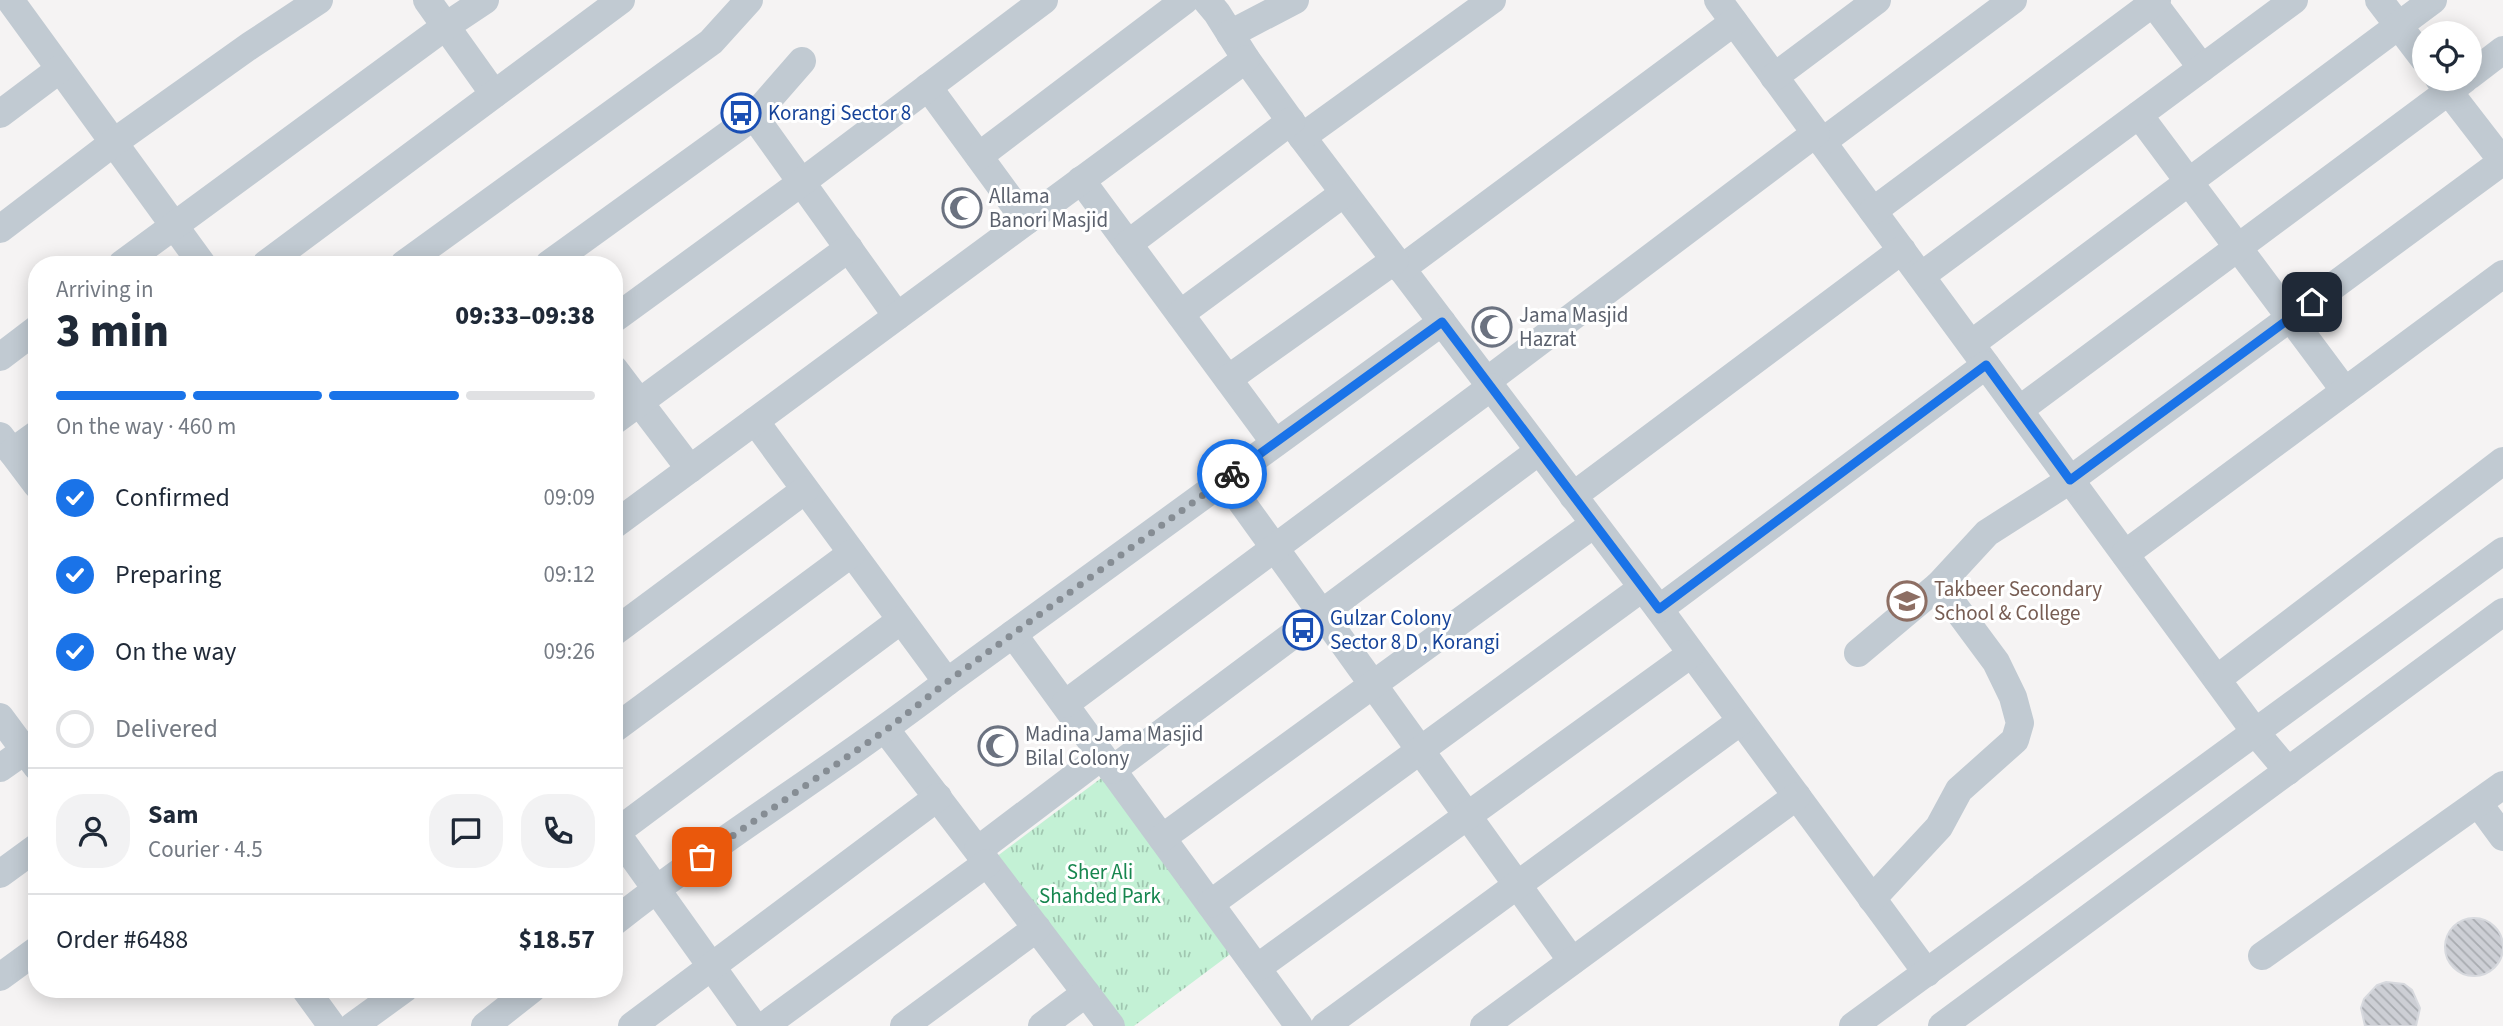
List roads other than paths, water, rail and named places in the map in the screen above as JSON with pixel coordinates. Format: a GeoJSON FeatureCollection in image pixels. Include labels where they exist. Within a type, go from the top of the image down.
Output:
{"type":"FeatureCollection","features":[{"type":"Feature","properties":{"kind":"street"},"geometry":{"type":"LineString","coordinates":[[0,6],[9,0],[196,256]]}},
{"type":"Feature","properties":{"kind":"street"},"geometry":{"type":"LineString","coordinates":[[0,229],[113,143],[251,44],[319,0]]}},
{"type":"Feature","properties":{"kind":"street"},"geometry":{"type":"LineString","coordinates":[[427,0],[494,94]]}},
{"type":"Feature","properties":{"kind":"street"},"geometry":{"type":"LineString","coordinates":[[133,256],[485,0]]}},
{"type":"Feature","properties":{"kind":"street"},"geometry":{"type":"LineString","coordinates":[[276,256],[621,0]]}},
{"type":"Feature","properties":{"kind":"street"},"geometry":{"type":"LineString","coordinates":[[415,256],[711,42],[748,0]]}},
{"type":"Feature","properties":{"kind":"street"},"geometry":{"type":"LineString","coordinates":[[979,156],[1185,0]]}},
{"type":"Feature","properties":{"kind":"street"},"geometry":{"type":"LineString","coordinates":[[1206,0],[1344,193],[1651,598],[1927,974]]}},
{"type":"Feature","properties":{"kind":"street"},"geometry":{"type":"LineString","coordinates":[[1230,34],[1294,0]]}},
{"type":"Feature","properties":{"kind":"street"},"geometry":{"type":"LineString","coordinates":[[1128,244],[1492,0]]}},
{"type":"Feature","properties":{"kind":"street"},"geometry":{"type":"LineString","coordinates":[[1774,77],[1877,0]]}},
{"type":"Feature","properties":{"kind":"street"},"geometry":{"type":"LineString","coordinates":[[1065,704],[1819,138],[2013,0]]}},
{"type":"Feature","properties":{"kind":"street"},"geometry":{"type":"LineString","coordinates":[[1921,276],[2294,0]]}},
{"type":"Feature","properties":{"kind":"street"},"geometry":{"type":"LineString","coordinates":[[2379,0],[2412,42]]}},
{"type":"Feature","properties":{"kind":"street"},"geometry":{"type":"LineString","coordinates":[[1210,904],[1420,750],[1651,598],[1979,355],[2189,181],[2433,0]]}},
{"type":"Feature","properties":{"kind":"street"},"geometry":{"type":"LineString","coordinates":[[1873,211],[2154,1],[2202,68]]}},
{"type":"Feature","properties":{"kind":"street"},"geometry":{"type":"LineString","coordinates":[[623,312],[928,88],[1030,4]]}},
{"type":"Feature","properties":{"kind":"street"},"geometry":{"type":"LineString","coordinates":[[1228,379],[1399,265],[1729,8],[1774,77],[2256,733],[2288,771]]}},
{"type":"Feature","properties":{"kind":"street"},"geometry":{"type":"LineString","coordinates":[[2482,64],[2503,51]]}},
{"type":"Feature","properties":{"kind":"street"},"geometry":{"type":"LineString","coordinates":[[623,518],[1246,59]]}},
{"type":"Feature","properties":{"kind":"street"},"geometry":{"type":"LineString","coordinates":[[560,256],[754,116],[802,61]]}},
{"type":"Feature","properties":{"kind":"street"},"geometry":{"type":"LineString","coordinates":[[0,114],[60,69]]}},
{"type":"Feature","properties":{"kind":"street"},"geometry":{"type":"LineString","coordinates":[[928,88],[1026,221]]}},
{"type":"Feature","properties":{"kind":"street"},"geometry":{"type":"LineString","coordinates":[[2019,410],[2442,91]]}},
{"type":"Feature","properties":{"kind":"street"},"geometry":{"type":"LineString","coordinates":[[1858,653],[1939,585],[1987,533],[2070,480],[2503,161],[2461,91]]}},
{"type":"Feature","properties":{"kind":"street"},"geometry":{"type":"LineString","coordinates":[[2139,114],[2345,391]]}},
{"type":"Feature","properties":{"kind":"street"},"geometry":{"type":"LineString","coordinates":[[754,116],[897,316]]}},
{"type":"Feature","properties":{"kind":"street"},"geometry":{"type":"LineString","coordinates":[[1082,180],[1275,443]]}},
{"type":"Feature","properties":{"kind":"street"},"geometry":{"type":"LineString","coordinates":[[1180,314],[1344,193]]}},
{"type":"Feature","properties":{"kind":"street"},"geometry":{"type":"LineString","coordinates":[[623,414],[849,248]]}},
{"type":"Feature","properties":{"kind":"street"},"geometry":{"type":"LineString","coordinates":[[1573,496],[1902,250]]}},
{"type":"Feature","properties":{"kind":"street"},"geometry":{"type":"LineString","coordinates":[[2125,554],[2503,274]]}},
{"type":"Feature","properties":{"kind":"street"},"geometry":{"type":"LineString","coordinates":[[623,915],[657,888],[886,730],[947,682],[1442,322]]}},
{"type":"Feature","properties":{"kind":"street"},"geometry":{"type":"LineString","coordinates":[[0,356],[28,336]]}},
{"type":"Feature","properties":{"kind":"street"},"geometry":{"type":"LineString","coordinates":[[623,381],[690,469]]}},
{"type":"Feature","properties":{"kind":"street"},"geometry":{"type":"LineString","coordinates":[[755,421],[947,682]]}},
{"type":"Feature","properties":{"kind":"street"},"geometry":{"type":"LineString","coordinates":[[28,437],[6,444],[28,473]]}},
{"type":"Feature","properties":{"kind":"street"},"geometry":{"type":"LineString","coordinates":[[764,1026],[1107,763],[1322,613],[1539,451]]}},
{"type":"Feature","properties":{"kind":"street"},"geometry":{"type":"LineString","coordinates":[[2217,679],[2503,461]]}},
{"type":"Feature","properties":{"kind":"street"},"geometry":{"type":"LineString","coordinates":[[1225,479],[1572,961]]}},
{"type":"Feature","properties":{"kind":"street"},"geometry":{"type":"LineString","coordinates":[[623,625],[805,490]]}},
{"type":"Feature","properties":{"kind":"street"},"geometry":{"type":"LineString","coordinates":[[1162,838],[1594,524]]}},
{"type":"Feature","properties":{"kind":"street"},"geometry":{"type":"LineString","coordinates":[[1853,1026],[2503,551]]}},
{"type":"Feature","properties":{"kind":"street"},"geometry":{"type":"LineString","coordinates":[[623,722],[852,553]]}},
{"type":"Feature","properties":{"kind":"street"},"geometry":{"type":"LineString","coordinates":[[1872,898],[1939,827],[1959,790],[2015,740],[2020,723],[2013,697],[1996,662],[1939,585]]}},
{"type":"Feature","properties":{"kind":"street"},"geometry":{"type":"LineString","coordinates":[[1956,1022],[2503,612]]}},
{"type":"Feature","properties":{"kind":"street"},"geometry":{"type":"LineString","coordinates":[[623,826],[901,620]]}},
{"type":"Feature","properties":{"kind":"street"},"geometry":{"type":"LineString","coordinates":[[1013,634],[1299,1026]]}},
{"type":"Feature","properties":{"kind":"street"},"geometry":{"type":"LineString","coordinates":[[1257,968],[1691,654]]}},
{"type":"Feature","properties":{"kind":"street"},"geometry":{"type":"LineString","coordinates":[[0,717],[28,748]]}},
{"type":"Feature","properties":{"kind":"street"},"geometry":{"type":"LineString","coordinates":[[1325,1026],[1741,721]]}},
{"type":"Feature","properties":{"kind":"street"},"geometry":{"type":"LineString","coordinates":[[886,730],[1111,1026]]}},
{"type":"Feature","properties":{"kind":"street"},"geometry":{"type":"LineString","coordinates":[[0,768],[28,755]]}},
{"type":"Feature","properties":{"kind":"street"},"geometry":{"type":"LineString","coordinates":[[2262,956],[2503,785]]}},
{"type":"Feature","properties":{"kind":"street"},"geometry":{"type":"LineString","coordinates":[[1484,1026],[1797,796]]}},
{"type":"Feature","properties":{"kind":"street"},"geometry":{"type":"LineString","coordinates":[[632,1026],[938,797]]}},
{"type":"Feature","properties":{"kind":"street"},"geometry":{"type":"LineString","coordinates":[[2477,803],[2503,837]]}},
{"type":"Feature","properties":{"kind":"street"},"geometry":{"type":"LineString","coordinates":[[623,843],[754,1026]]}},
{"type":"Feature","properties":{"kind":"street"},"geometry":{"type":"LineString","coordinates":[[0,874],[28,854]]}},
{"type":"Feature","properties":{"kind":"street"},"geometry":{"type":"LineString","coordinates":[[904,1026],[1037,928]]}},
{"type":"Feature","properties":{"kind":"street"},"geometry":{"type":"LineString","coordinates":[[0,978],[28,957]]}},
{"type":"Feature","properties":{"kind":"street"},"geometry":{"type":"LineString","coordinates":[[1042,1026],[1086,993]]}},
{"type":"Feature","properties":{"kind":"street"},"geometry":{"type":"LineString","coordinates":[[312,998],[332,1026]]}},
{"type":"Feature","properties":{"kind":"street"},"geometry":{"type":"LineString","coordinates":[[353,1026],[392,998]]}},
{"type":"Feature","properties":{"kind":"street"},"geometry":{"type":"LineString","coordinates":[[485,1026],[521,998]]}},
{"type":"Feature","properties":{"kind":"place","name":"Korangi Sector 8"},"geometry":{"type":"Point","coordinates":[741,113]}},
{"type":"Feature","properties":{"kind":"place","name":"Allama Banori Masjid"},"geometry":{"type":"Point","coordinates":[962,208]}},
{"type":"Feature","properties":{"kind":"place","name":"Jama Masjid Hazrat"},"geometry":{"type":"Point","coordinates":[1492,327]}},
{"type":"Feature","properties":{"kind":"place","name":"Takbeer Secondary School & College"},"geometry":{"type":"Point","coordinates":[1907,601]}},
{"type":"Feature","properties":{"kind":"place","name":"Gulzar Colony Sector 8 D , Korangi"},"geometry":{"type":"Point","coordinates":[1303,630]}},
{"type":"Feature","properties":{"kind":"place","name":"Madina Jama Masjid Bilal Colony"},"geometry":{"type":"Point","coordinates":[998,746]}},
{"type":"Feature","properties":{"kind":"park label","name":"Sher Ali Shahded Park"},"geometry":{"type":"Point","coordinates":[1100,884]}}]}
